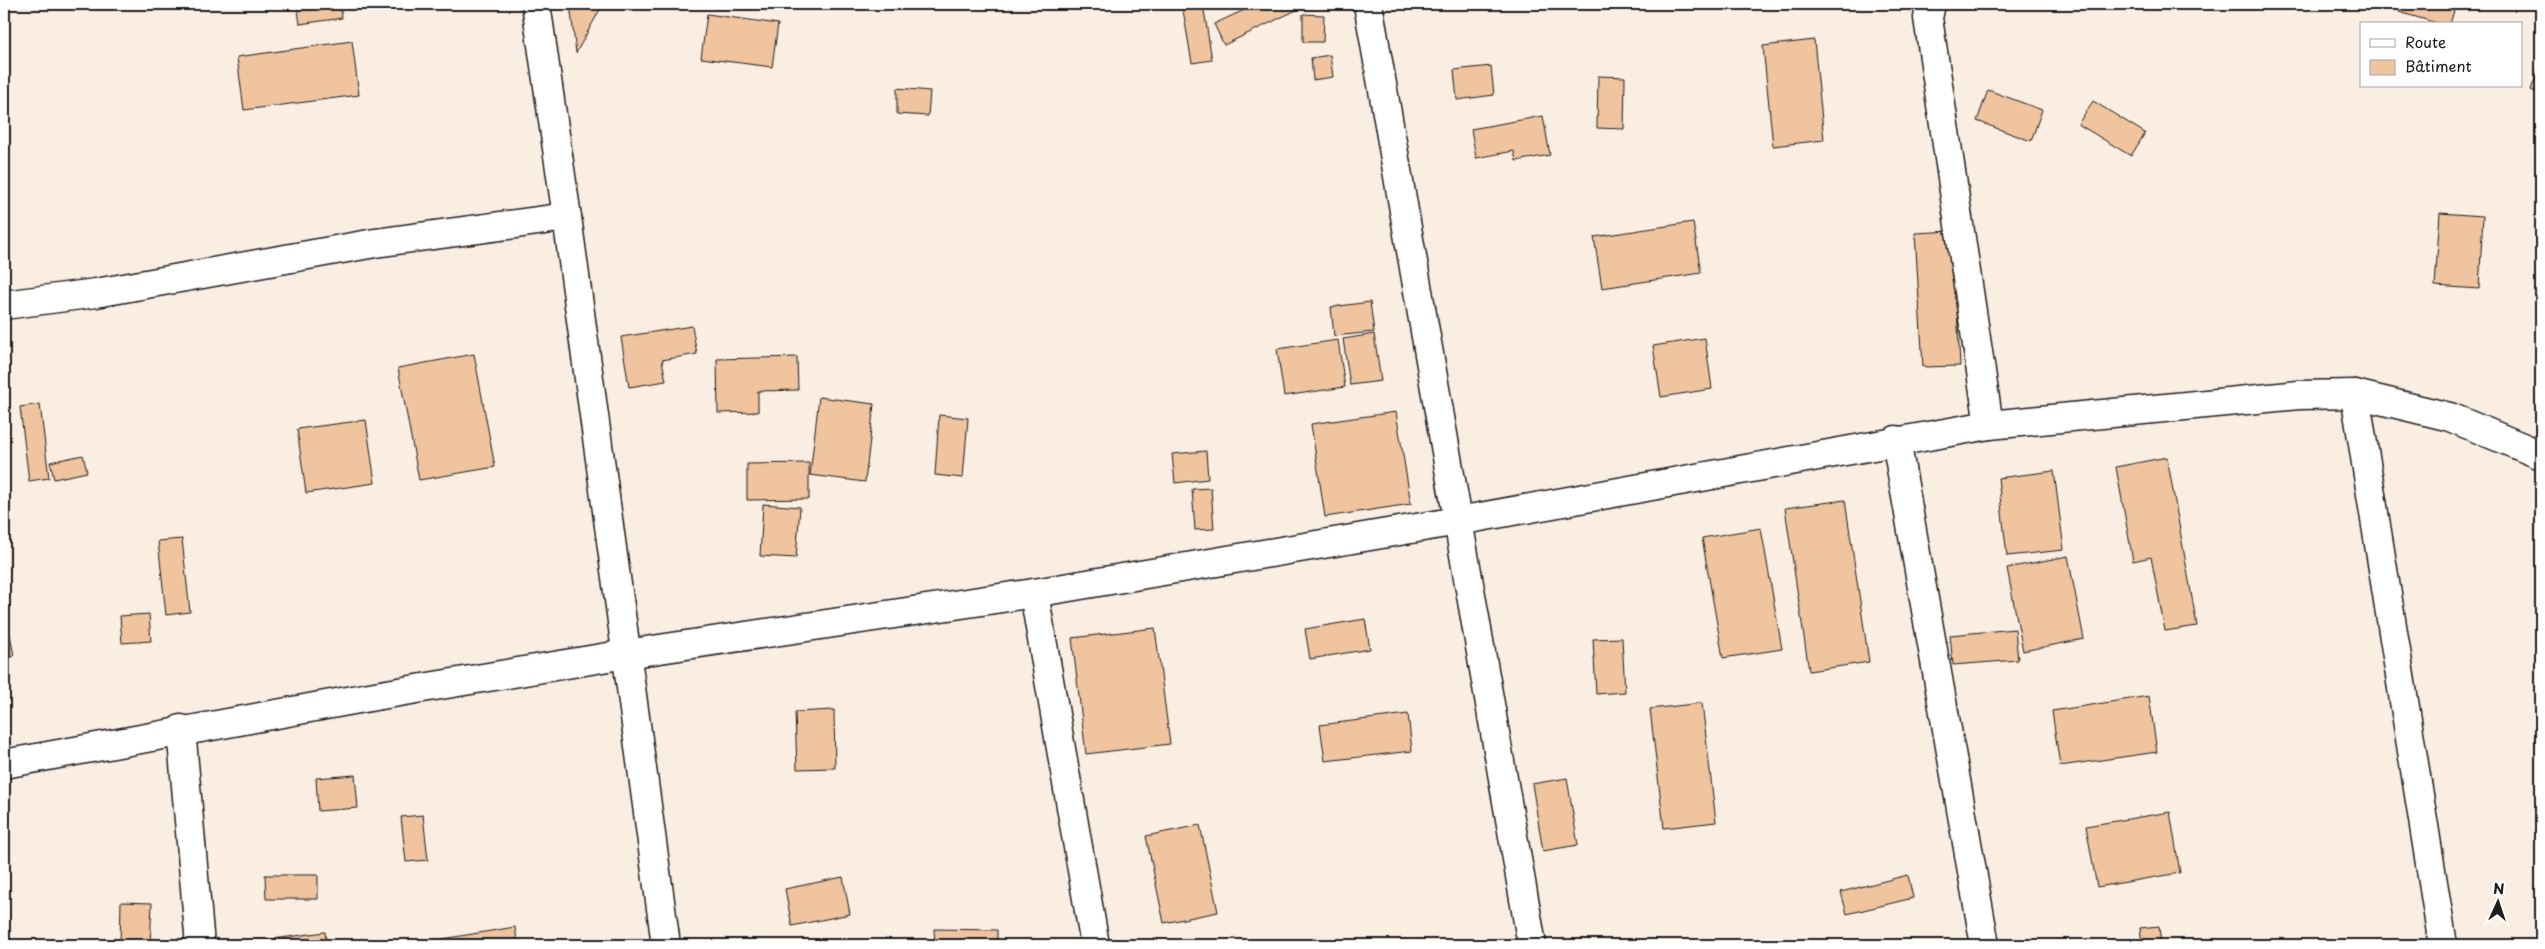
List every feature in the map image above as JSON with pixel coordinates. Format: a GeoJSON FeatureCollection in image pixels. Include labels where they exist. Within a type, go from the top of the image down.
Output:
{"type":"FeatureCollection","features":[{"type":"Feature","properties":{"kind":"street"},"geometry":{"type":"LineString","coordinates":[[536,4],[567,217],[666,945]]}},
{"type":"Feature","properties":{"kind":"street"},"geometry":{"type":"LineString","coordinates":[[1368,4],[1532,945]]}},
{"type":"Feature","properties":{"kind":"street"},"geometry":{"type":"LineString","coordinates":[[1931,4],[1928,18],[1988,424]]}},
{"type":"Feature","properties":{"kind":"street"},"geometry":{"type":"LineString","coordinates":[[4,306],[96,293],[375,242],[567,217]]}},
{"type":"Feature","properties":{"kind":"street"},"geometry":{"type":"LineString","coordinates":[[2355,394],[2449,943]]}},
{"type":"Feature","properties":{"kind":"street"},"geometry":{"type":"LineString","coordinates":[[4,764],[181,730],[626,654],[1034,593],[1458,522],[1988,424],[2298,395],[2355,394],[2450,417],[2541,455]]}},
{"type":"Feature","properties":{"kind":"street"},"geometry":{"type":"LineString","coordinates":[[1896,440],[1985,945]]}},
{"type":"Feature","properties":{"kind":"street"},"geometry":{"type":"LineString","coordinates":[[1034,593],[1095,945]]}},
{"type":"Feature","properties":{"kind":"street"},"geometry":{"type":"LineString","coordinates":[[181,730],[200,945]]}},
{"type":"Feature","properties":{"kind":"building"},"geometry":{"type":"Polygon","coordinates":[[[297,4],[340,4],[342,18],[300,24],[297,4]]]}},
{"type":"Feature","properties":{"kind":"building"},"geometry":{"type":"Polygon","coordinates":[[[570,4],[603,4],[576,53],[570,4]]]}},
{"type":"Feature","properties":{"kind":"building"},"geometry":{"type":"Polygon","coordinates":[[[1182,4],[1203,4],[1212,60],[1192,63],[1182,4]]]}},
{"type":"Feature","properties":{"kind":"building"},"geometry":{"type":"Polygon","coordinates":[[[1257,4],[1309,4],[1224,45],[1214,24],[1257,4]]]}},
{"type":"Feature","properties":{"kind":"building"},"geometry":{"type":"Polygon","coordinates":[[[2401,4],[2456,4],[2451,22],[2433,22],[2399,12],[2401,4]]]}},
{"type":"Feature","properties":{"kind":"building"},"geometry":{"type":"Polygon","coordinates":[[[707,14],[778,24],[772,67],[701,58],[707,14]]]}},
{"type":"Feature","properties":{"kind":"building"},"geometry":{"type":"Polygon","coordinates":[[[1303,14],[1324,15],[1323,42],[1303,42],[1303,14]]]}},
{"type":"Feature","properties":{"kind":"building"},"geometry":{"type":"Polygon","coordinates":[[[1814,40],[1824,140],[1773,146],[1763,46],[1814,40]]]}},
{"type":"Feature","properties":{"kind":"building"},"geometry":{"type":"Polygon","coordinates":[[[352,41],[359,95],[244,110],[237,57],[352,41]]]}},
{"type":"Feature","properties":{"kind":"building"},"geometry":{"type":"Polygon","coordinates":[[[1330,55],[1333,77],[1313,80],[1311,58],[1330,55]]]}},
{"type":"Feature","properties":{"kind":"building"},"geometry":{"type":"Polygon","coordinates":[[[2541,62],[2541,94],[2531,90],[2541,62]]]}},
{"type":"Feature","properties":{"kind":"building"},"geometry":{"type":"Polygon","coordinates":[[[1491,66],[1494,95],[1457,100],[1454,70],[1491,66]]]}},
{"type":"Feature","properties":{"kind":"building"},"geometry":{"type":"Polygon","coordinates":[[[1598,76],[1625,77],[1624,129],[1597,128],[1598,76]]]}},
{"type":"Feature","properties":{"kind":"building"},"geometry":{"type":"Polygon","coordinates":[[[897,88],[930,91],[928,116],[897,114],[897,88]]]}},
{"type":"Feature","properties":{"kind":"building"},"geometry":{"type":"Polygon","coordinates":[[[1988,90],[2042,110],[2031,141],[1977,121],[1988,90]]]}},
{"type":"Feature","properties":{"kind":"building"},"geometry":{"type":"Polygon","coordinates":[[[2093,101],[2145,133],[2131,156],[2078,124],[2093,101]]]}},
{"type":"Feature","properties":{"kind":"building"},"geometry":{"type":"Polygon","coordinates":[[[1543,116],[1550,155],[1516,161],[1514,151],[1476,158],[1471,129],[1543,116]]]}},
{"type":"Feature","properties":{"kind":"building"},"geometry":{"type":"Polygon","coordinates":[[[2440,213],[2483,216],[2479,289],[2435,286],[2440,213]]]}},
{"type":"Feature","properties":{"kind":"building"},"geometry":{"type":"Polygon","coordinates":[[[1693,222],[1701,273],[1602,288],[1594,237],[1693,222]]]}},
{"type":"Feature","properties":{"kind":"building"},"geometry":{"type":"Polygon","coordinates":[[[1953,231],[1960,366],[1923,367],[1915,233],[1953,231]]]}},
{"type":"Feature","properties":{"kind":"building"},"geometry":{"type":"Polygon","coordinates":[[[1370,302],[1374,332],[1334,336],[1331,307],[1370,302]]]}},
{"type":"Feature","properties":{"kind":"building"},"geometry":{"type":"Polygon","coordinates":[[[692,326],[697,354],[662,360],[666,381],[629,387],[621,337],[692,326]]]}},
{"type":"Feature","properties":{"kind":"building"},"geometry":{"type":"Polygon","coordinates":[[[1374,334],[1381,381],[1350,385],[1343,339],[1374,334]]]}},
{"type":"Feature","properties":{"kind":"building"},"geometry":{"type":"Polygon","coordinates":[[[1705,338],[1712,389],[1661,397],[1653,346],[1705,338]]]}},
{"type":"Feature","properties":{"kind":"building"},"geometry":{"type":"Polygon","coordinates":[[[1338,340],[1345,387],[1284,396],[1277,349],[1338,340]]]}},
{"type":"Feature","properties":{"kind":"building"},"geometry":{"type":"Polygon","coordinates":[[[474,354],[495,467],[419,480],[398,368],[474,354]]]}},
{"type":"Feature","properties":{"kind":"building"},"geometry":{"type":"Polygon","coordinates":[[[797,357],[798,390],[758,391],[758,412],[718,413],[717,359],[797,357]]]}},
{"type":"Feature","properties":{"kind":"building"},"geometry":{"type":"Polygon","coordinates":[[[819,397],[874,404],[865,482],[810,475],[819,397]]]}},
{"type":"Feature","properties":{"kind":"building"},"geometry":{"type":"Polygon","coordinates":[[[40,404],[49,478],[29,481],[20,407],[40,404]]]}},
{"type":"Feature","properties":{"kind":"building"},"geometry":{"type":"Polygon","coordinates":[[[1396,412],[1411,504],[1325,517],[1311,424],[1396,412]]]}},
{"type":"Feature","properties":{"kind":"building"},"geometry":{"type":"Polygon","coordinates":[[[939,415],[968,418],[963,478],[935,475],[939,415]]]}},
{"type":"Feature","properties":{"kind":"building"},"geometry":{"type":"Polygon","coordinates":[[[366,420],[375,483],[306,493],[297,429],[366,420]]]}},
{"type":"Feature","properties":{"kind":"building"},"geometry":{"type":"Polygon","coordinates":[[[1206,451],[1208,479],[1175,483],[1172,454],[1206,451]]]}},
{"type":"Feature","properties":{"kind":"building"},"geometry":{"type":"Polygon","coordinates":[[[83,455],[87,472],[54,479],[50,462],[83,455]]]}},
{"type":"Feature","properties":{"kind":"building"},"geometry":{"type":"Polygon","coordinates":[[[2167,457],[2197,626],[2165,631],[2151,557],[2133,561],[2116,467],[2167,457]]]}},
{"type":"Feature","properties":{"kind":"building"},"geometry":{"type":"Polygon","coordinates":[[[809,463],[809,499],[747,500],[747,464],[809,463]]]}},
{"type":"Feature","properties":{"kind":"building"},"geometry":{"type":"Polygon","coordinates":[[[2054,471],[2064,550],[2007,556],[1998,478],[2054,471]]]}},
{"type":"Feature","properties":{"kind":"building"},"geometry":{"type":"Polygon","coordinates":[[[1211,488],[1214,529],[1195,530],[1192,489],[1211,488]]]}},
{"type":"Feature","properties":{"kind":"building"},"geometry":{"type":"Polygon","coordinates":[[[1845,500],[1869,662],[1809,671],[1785,508],[1845,500]]]}},
{"type":"Feature","properties":{"kind":"building"},"geometry":{"type":"Polygon","coordinates":[[[763,504],[800,507],[796,558],[760,556],[763,504]]]}},
{"type":"Feature","properties":{"kind":"building"},"geometry":{"type":"Polygon","coordinates":[[[1761,528],[1782,649],[1723,658],[1702,538],[1761,528]]]}},
{"type":"Feature","properties":{"kind":"building"},"geometry":{"type":"Polygon","coordinates":[[[182,539],[190,612],[166,615],[158,541],[182,539]]]}},
{"type":"Feature","properties":{"kind":"building"},"geometry":{"type":"Polygon","coordinates":[[[2068,556],[2084,639],[2023,651],[2007,568],[2068,556]]]}},
{"type":"Feature","properties":{"kind":"building"},"geometry":{"type":"Polygon","coordinates":[[[149,614],[151,641],[122,643],[120,616],[149,614]]]}},
{"type":"Feature","properties":{"kind":"building"},"geometry":{"type":"Polygon","coordinates":[[[1365,619],[1370,649],[1310,659],[1305,629],[1365,619]]]}},
{"type":"Feature","properties":{"kind":"building"},"geometry":{"type":"Polygon","coordinates":[[[1155,628],[1170,744],[1086,754],[1072,638],[1155,628]]]}},
{"type":"Feature","properties":{"kind":"building"},"geometry":{"type":"Polygon","coordinates":[[[2015,629],[2018,660],[1953,665],[1950,635],[2015,629]]]}},
{"type":"Feature","properties":{"kind":"building"},"geometry":{"type":"Polygon","coordinates":[[[10,634],[14,656],[4,658],[4,635],[10,634]]]}},
{"type":"Feature","properties":{"kind":"building"},"geometry":{"type":"Polygon","coordinates":[[[1622,638],[1625,692],[1596,694],[1593,639],[1622,638]]]}},
{"type":"Feature","properties":{"kind":"building"},"geometry":{"type":"Polygon","coordinates":[[[2149,696],[2157,752],[2060,766],[2052,711],[2149,696]]]}},
{"type":"Feature","properties":{"kind":"building"},"geometry":{"type":"Polygon","coordinates":[[[1702,703],[1716,822],[1664,828],[1650,709],[1702,703]]]}},
{"type":"Feature","properties":{"kind":"building"},"geometry":{"type":"Polygon","coordinates":[[[834,710],[835,768],[797,769],[795,712],[834,710]]]}},
{"type":"Feature","properties":{"kind":"building"},"geometry":{"type":"Polygon","coordinates":[[[1408,714],[1412,751],[1325,761],[1320,725],[1408,714]]]}},
{"type":"Feature","properties":{"kind":"building"},"geometry":{"type":"Polygon","coordinates":[[[355,775],[358,808],[318,811],[316,778],[355,775]]]}},
{"type":"Feature","properties":{"kind":"building"},"geometry":{"type":"Polygon","coordinates":[[[1567,778],[1578,845],[1543,851],[1532,784],[1567,778]]]}},
{"type":"Feature","properties":{"kind":"building"},"geometry":{"type":"Polygon","coordinates":[[[2170,812],[2180,873],[2097,887],[2086,826],[2170,812]]]}},
{"type":"Feature","properties":{"kind":"building"},"geometry":{"type":"Polygon","coordinates":[[[423,815],[428,860],[406,862],[401,817],[423,815]]]}},
{"type":"Feature","properties":{"kind":"building"},"geometry":{"type":"Polygon","coordinates":[[[1200,825],[1218,912],[1164,923],[1146,836],[1200,825]]]}},
{"type":"Feature","properties":{"kind":"building"},"geometry":{"type":"Polygon","coordinates":[[[265,875],[318,875],[318,899],[266,899],[265,875]]]}},
{"type":"Feature","properties":{"kind":"building"},"geometry":{"type":"Polygon","coordinates":[[[1908,875],[1913,898],[1847,914],[1841,892],[1908,875]]]}},
{"type":"Feature","properties":{"kind":"building"},"geometry":{"type":"Polygon","coordinates":[[[843,877],[850,914],[792,926],[785,889],[843,877]]]}},
{"type":"Feature","properties":{"kind":"building"},"geometry":{"type":"Polygon","coordinates":[[[121,902],[152,903],[150,945],[120,945],[121,902]]]}},
{"type":"Feature","properties":{"kind":"building"},"geometry":{"type":"Polygon","coordinates":[[[2159,926],[2161,945],[2142,945],[2140,928],[2159,926]]]}},
{"type":"Feature","properties":{"kind":"building"},"geometry":{"type":"Polygon","coordinates":[[[515,927],[518,945],[406,945],[515,927]]]}},
{"type":"Feature","properties":{"kind":"building"},"geometry":{"type":"Polygon","coordinates":[[[934,929],[997,930],[997,945],[935,945],[934,929]]]}},
{"type":"Feature","properties":{"kind":"building"},"geometry":{"type":"Polygon","coordinates":[[[325,932],[327,945],[243,945],[243,943],[325,932]]]}}]}
